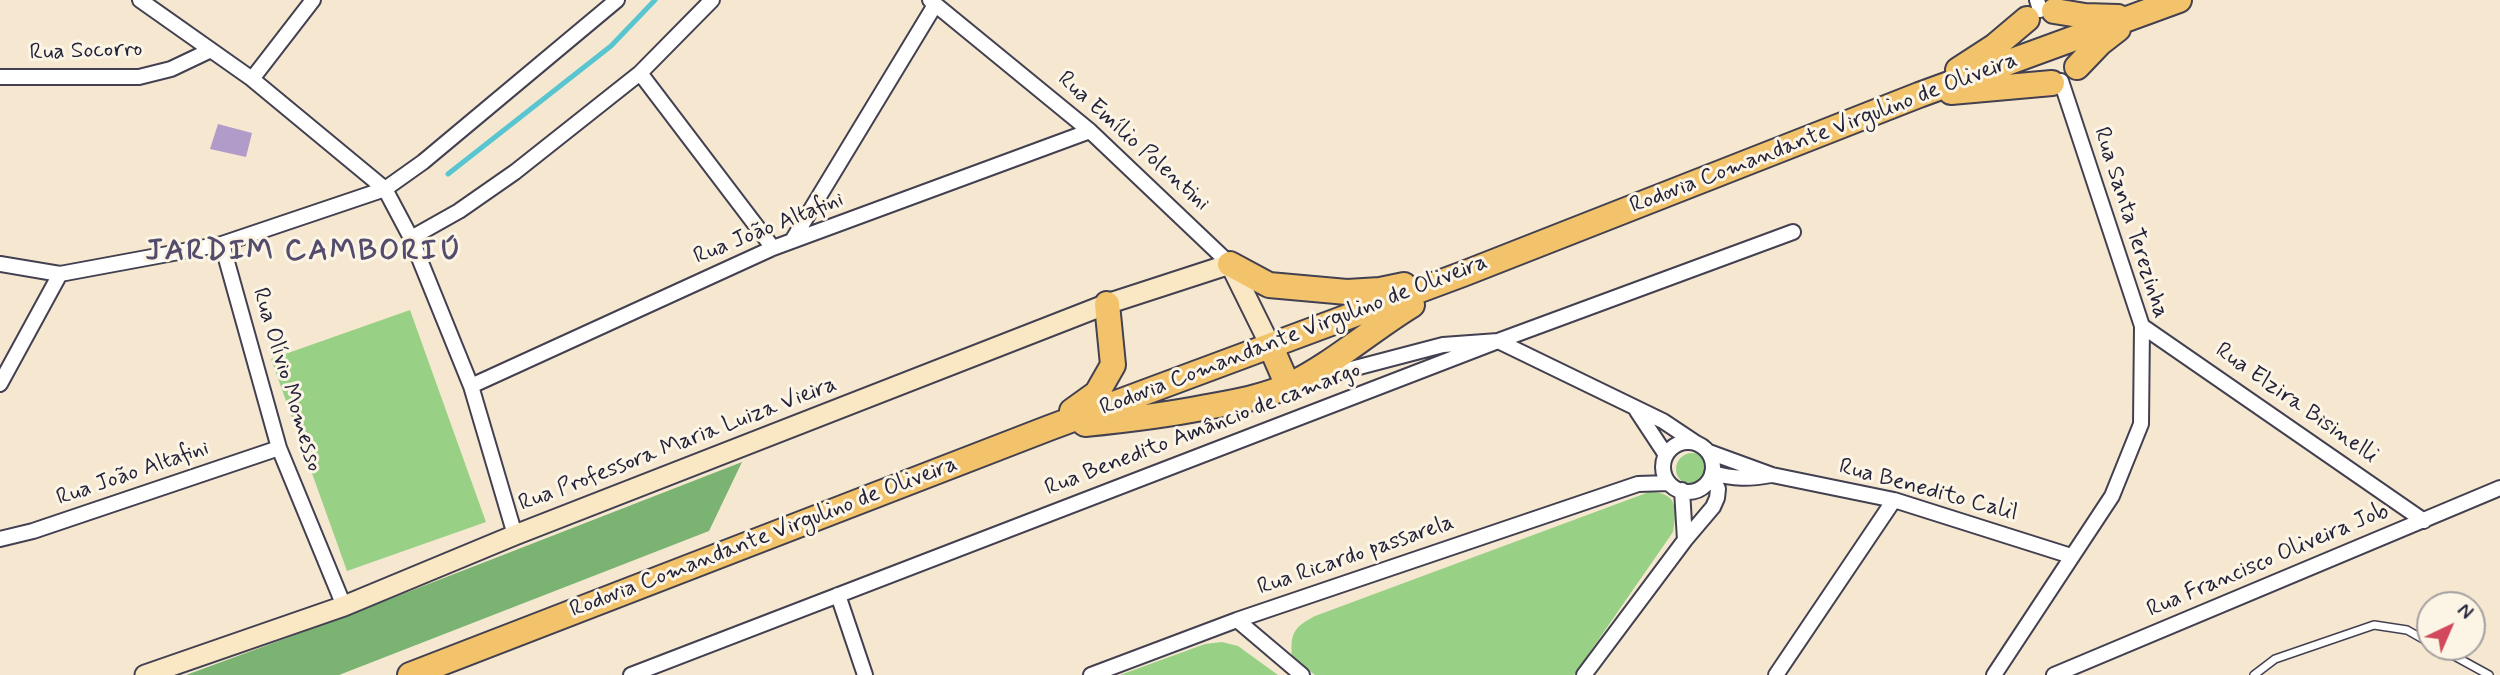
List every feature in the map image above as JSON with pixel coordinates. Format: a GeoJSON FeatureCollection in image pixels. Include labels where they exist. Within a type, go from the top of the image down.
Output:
{"type":"FeatureCollection","features":[{"type":"Feature","properties":{"kind":"highway","name":"Rodovia Comandante Virgulino de Oliveira"},"geometry":{"type":"LineString","coordinates":[[411,675],[1049,428],[1463,274],[1919,95],[2179,0]]}},
{"type":"Feature","properties":{"kind":"highway"},"geometry":{"type":"LineString","coordinates":[[1919,95],[1995,46],[2039,10],[2085,16],[2133,17]]}},
{"type":"Feature","properties":{"kind":"highway"},"geometry":{"type":"LineString","coordinates":[[1919,95],[2063,77],[2133,17]]}},
{"type":"Feature","properties":{"kind":"highway"},"geometry":{"type":"LineString","coordinates":[[1230,264],[1269,285],[1347,292],[1380,290],[1463,274]]}},
{"type":"Feature","properties":{"kind":"highway"},"geometry":{"type":"LineString","coordinates":[[1049,428],[1147,418],[1254,399],[1314,372],[1379,326],[1463,274]]}},
{"type":"Feature","properties":{"kind":"highway"},"geometry":{"type":"LineString","coordinates":[[1049,428],[1097,393],[1113,365],[1107,304]]}},
{"type":"Feature","properties":{"kind":"highway"},"geometry":{"type":"LineString","coordinates":[[1271,347],[1288,386]]}},
{"type":"Feature","properties":{"kind":"street"},"geometry":{"type":"LineString","coordinates":[[140,0],[252,79],[385,189],[411,238],[471,386],[515,535]]}},
{"type":"Feature","properties":{"kind":"street"},"geometry":{"type":"LineString","coordinates":[[252,79],[313,0]]}},
{"type":"Feature","properties":{"kind":"street"},"geometry":{"type":"LineString","coordinates":[[0,264],[60,274],[222,244],[385,189],[423,162],[617,0]]}},
{"type":"Feature","properties":{"kind":"street"},"geometry":{"type":"LineString","coordinates":[[411,238],[459,211],[514,172],[640,73],[712,0]]}},
{"type":"Feature","properties":{"kind":"street"},"geometry":{"type":"LineString","coordinates":[[792,241],[932,2]]}},
{"type":"Feature","properties":{"kind":"street","name":"Rua Emílio Polentini"},"geometry":{"type":"LineString","coordinates":[[932,2],[1090,131],[1230,264],[1271,347]]}},
{"type":"Feature","properties":{"kind":"street"},"geometry":{"type":"LineString","coordinates":[[2063,77],[2041,81],[2032,75],[2020,36],[2039,10],[2064,19],[2076,38]]}},
{"type":"Feature","properties":{"kind":"street","name":"Rua Santa Terezinha"},"geometry":{"type":"LineString","coordinates":[[1994,675],[2112,496],[2141,424],[2142,326],[2063,77],[2079,56],[2076,38]]}},
{"type":"Feature","properties":{"kind":"street","name":"Rua Socorro"},"geometry":{"type":"LineString","coordinates":[[0,77],[139,77],[171,69],[211,50]]}},
{"type":"Feature","properties":{"kind":"street"},"geometry":{"type":"LineString","coordinates":[[640,73],[773,248]]}},
{"type":"Feature","properties":{"kind":"street","name":"Rua João Altafini"},"geometry":{"type":"LineString","coordinates":[[471,386],[773,248],[1090,131]]}},
{"type":"Feature","properties":{"kind":"street","name":"Rua Benedito Amâncio de camargo"},"geometry":{"type":"LineString","coordinates":[[631,675],[1498,341],[1793,232]]}},
{"type":"Feature","properties":{"kind":"street","name":"Rua Olívio Momesso"},"geometry":{"type":"LineString","coordinates":[[222,244],[279,448],[344,606]]}},
{"type":"Feature","properties":{"kind":"street","name":"Rua Professora Maria Luiza Vieira"},"geometry":{"type":"LineString","coordinates":[[145,675],[344,606],[515,535],[1107,304],[1230,264]]}},
{"type":"Feature","properties":{"kind":"street"},"geometry":{"type":"LineString","coordinates":[[0,383],[60,274]]}},
{"type":"Feature","properties":{"kind":"street","name":"Rua Elzira Bisinelli"},"geometry":{"type":"LineString","coordinates":[[2142,326],[2424,521]]}},
{"type":"Feature","properties":{"kind":"street"},"geometry":{"type":"LineString","coordinates":[[1288,386],[1443,345],[1498,341],[1672,426],[1709,452],[1712,474],[1718,489],[1713,506],[1584,675]]}},
{"type":"Feature","properties":{"kind":"street"},"geometry":{"type":"LineString","coordinates":[[1636,410],[1665,458],[1664,468],[1676,487],[1685,540]]}},
{"type":"Feature","properties":{"kind":"street"},"geometry":{"type":"LineString","coordinates":[[1665,458],[1679,443],[1696,443]]}},
{"type":"Feature","properties":{"kind":"street","name":"Rua João Altafini"},"geometry":{"type":"LineString","coordinates":[[0,539],[33,531],[279,448]]}},
{"type":"Feature","properties":{"kind":"street","name":"Rua Benedito Calil"},"geometry":{"type":"LineString","coordinates":[[1709,452],[1772,475],[1894,500],[2071,556]]}},
{"type":"Feature","properties":{"kind":"street","name":"Rua Ricardo passarela"},"geometry":{"type":"LineString","coordinates":[[1638,484],[1665,458]]}},
{"type":"Feature","properties":{"kind":"street"},"geometry":{"type":"LineString","coordinates":[[1676,487],[1689,492],[1703,487],[1712,474]]}},
{"type":"Feature","properties":{"kind":"street","name":"Rua Benedito Calil"},"geometry":{"type":"LineString","coordinates":[[1712,474],[1732,479],[1772,475]]}},
{"type":"Feature","properties":{"kind":"street","name":"Rua Ricardo passarela"},"geometry":{"type":"LineString","coordinates":[[1091,675],[1237,620],[1638,484],[1676,487]]}},
{"type":"Feature","properties":{"kind":"street","name":"Rua Francisco Oliveira Job"},"geometry":{"type":"LineString","coordinates":[[2054,675],[2500,488]]}},
{"type":"Feature","properties":{"kind":"street"},"geometry":{"type":"LineString","coordinates":[[1776,675],[1894,500]]}},
{"type":"Feature","properties":{"kind":"street"},"geometry":{"type":"LineString","coordinates":[[838,595],[865,675]]}},
{"type":"Feature","properties":{"kind":"street"},"geometry":{"type":"LineString","coordinates":[[1237,620],[1302,675]]}},
{"type":"Feature","properties":{"kind":"lane"},"geometry":{"type":"LineString","coordinates":[[2254,675],[2275,659],[2374,625],[2407,630],[2416,635]]}},
{"type":"Feature","properties":{"kind":"lane"},"geometry":{"type":"LineString","coordinates":[[2464,661],[2489,675]]}},
{"type":"Feature","properties":{"kind":"green space"},"geometry":{"type":"Polygon","coordinates":[[[410,310],[486,522],[347,571],[271,359],[410,310]]]}},
{"type":"Feature","properties":{"kind":"green space"},"geometry":{"type":"Polygon","coordinates":[[[1692,453],[1703,458],[1708,469],[1703,480],[1692,485],[1681,480],[1676,469],[1681,458],[1692,453]]]}},
{"type":"Feature","properties":{"kind":"green space"},"geometry":{"type":"Polygon","coordinates":[[[742,462],[709,531],[339,675],[186,675],[341,618],[742,462]]]}},
{"type":"Feature","properties":{"kind":"green space"},"geometry":{"type":"Polygon","coordinates":[[[1649,492],[1666,495],[1673,503],[1673,532],[1574,675],[1315,675],[1292,657],[1295,632],[1315,616],[1649,492]]]}},
{"type":"Feature","properties":{"kind":"green space"},"geometry":{"type":"Polygon","coordinates":[[[1222,642],[1238,646],[1278,675],[1120,675],[1205,644],[1222,642]]]}},
{"type":"Feature","properties":{"kind":"building"},"geometry":{"type":"Polygon","coordinates":[[[218,124],[252,133],[246,157],[210,149],[218,124]]]}},
{"type":"Feature","properties":{"kind":"waterway"},"geometry":{"type":"LineString","coordinates":[[448,174],[611,46],[655,0]]}},
{"type":"Feature","properties":{"kind":"district","name":"JARDIM CAMBORIÚ"},"geometry":{"type":"Point","coordinates":[304,253]}}]}
